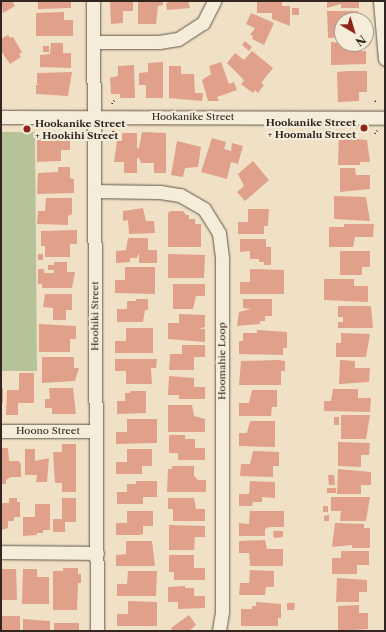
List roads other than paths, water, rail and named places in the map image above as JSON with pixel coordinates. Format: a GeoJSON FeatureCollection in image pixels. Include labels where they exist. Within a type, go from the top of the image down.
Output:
{"type":"FeatureCollection","features":[{"type":"Feature","properties":{"kind":"street","name":"Hoohiki Street"},"geometry":{"type":"LineString","coordinates":[[93,1],[97,631]]}},
{"type":"Feature","properties":{"kind":"street"},"geometry":{"type":"LineString","coordinates":[[93,42],[159,42],[178,39],[203,23],[214,1]]}},
{"type":"Feature","properties":{"kind":"street"},"geometry":{"type":"LineString","coordinates":[[380,1],[385,59]]}},
{"type":"Feature","properties":{"kind":"street","name":"Hookanike Street"},"geometry":{"type":"LineString","coordinates":[[1,117],[385,118]]}},
{"type":"Feature","properties":{"kind":"street","name":"Hoomahie Loop"},"geometry":{"type":"LineString","coordinates":[[94,191],[160,192],[180,195],[204,209],[219,233],[222,259],[222,612],[218,631]]}},
{"type":"Feature","properties":{"kind":"street","name":"Hoono Street"},"geometry":{"type":"LineString","coordinates":[[1,431],[96,431]]}},
{"type":"Feature","properties":{"kind":"street"},"geometry":{"type":"LineString","coordinates":[[1,552],[97,552]]}},
{"type":"Feature","properties":{"kind":"place","name":"Hookanike Street + Hoomalu Street"},"geometry":{"type":"Point","coordinates":[364,128]}},
{"type":"Feature","properties":{"kind":"place","name":"Hookanike Street + Hookihi Street"},"geometry":{"type":"Point","coordinates":[27,129]}}]}
